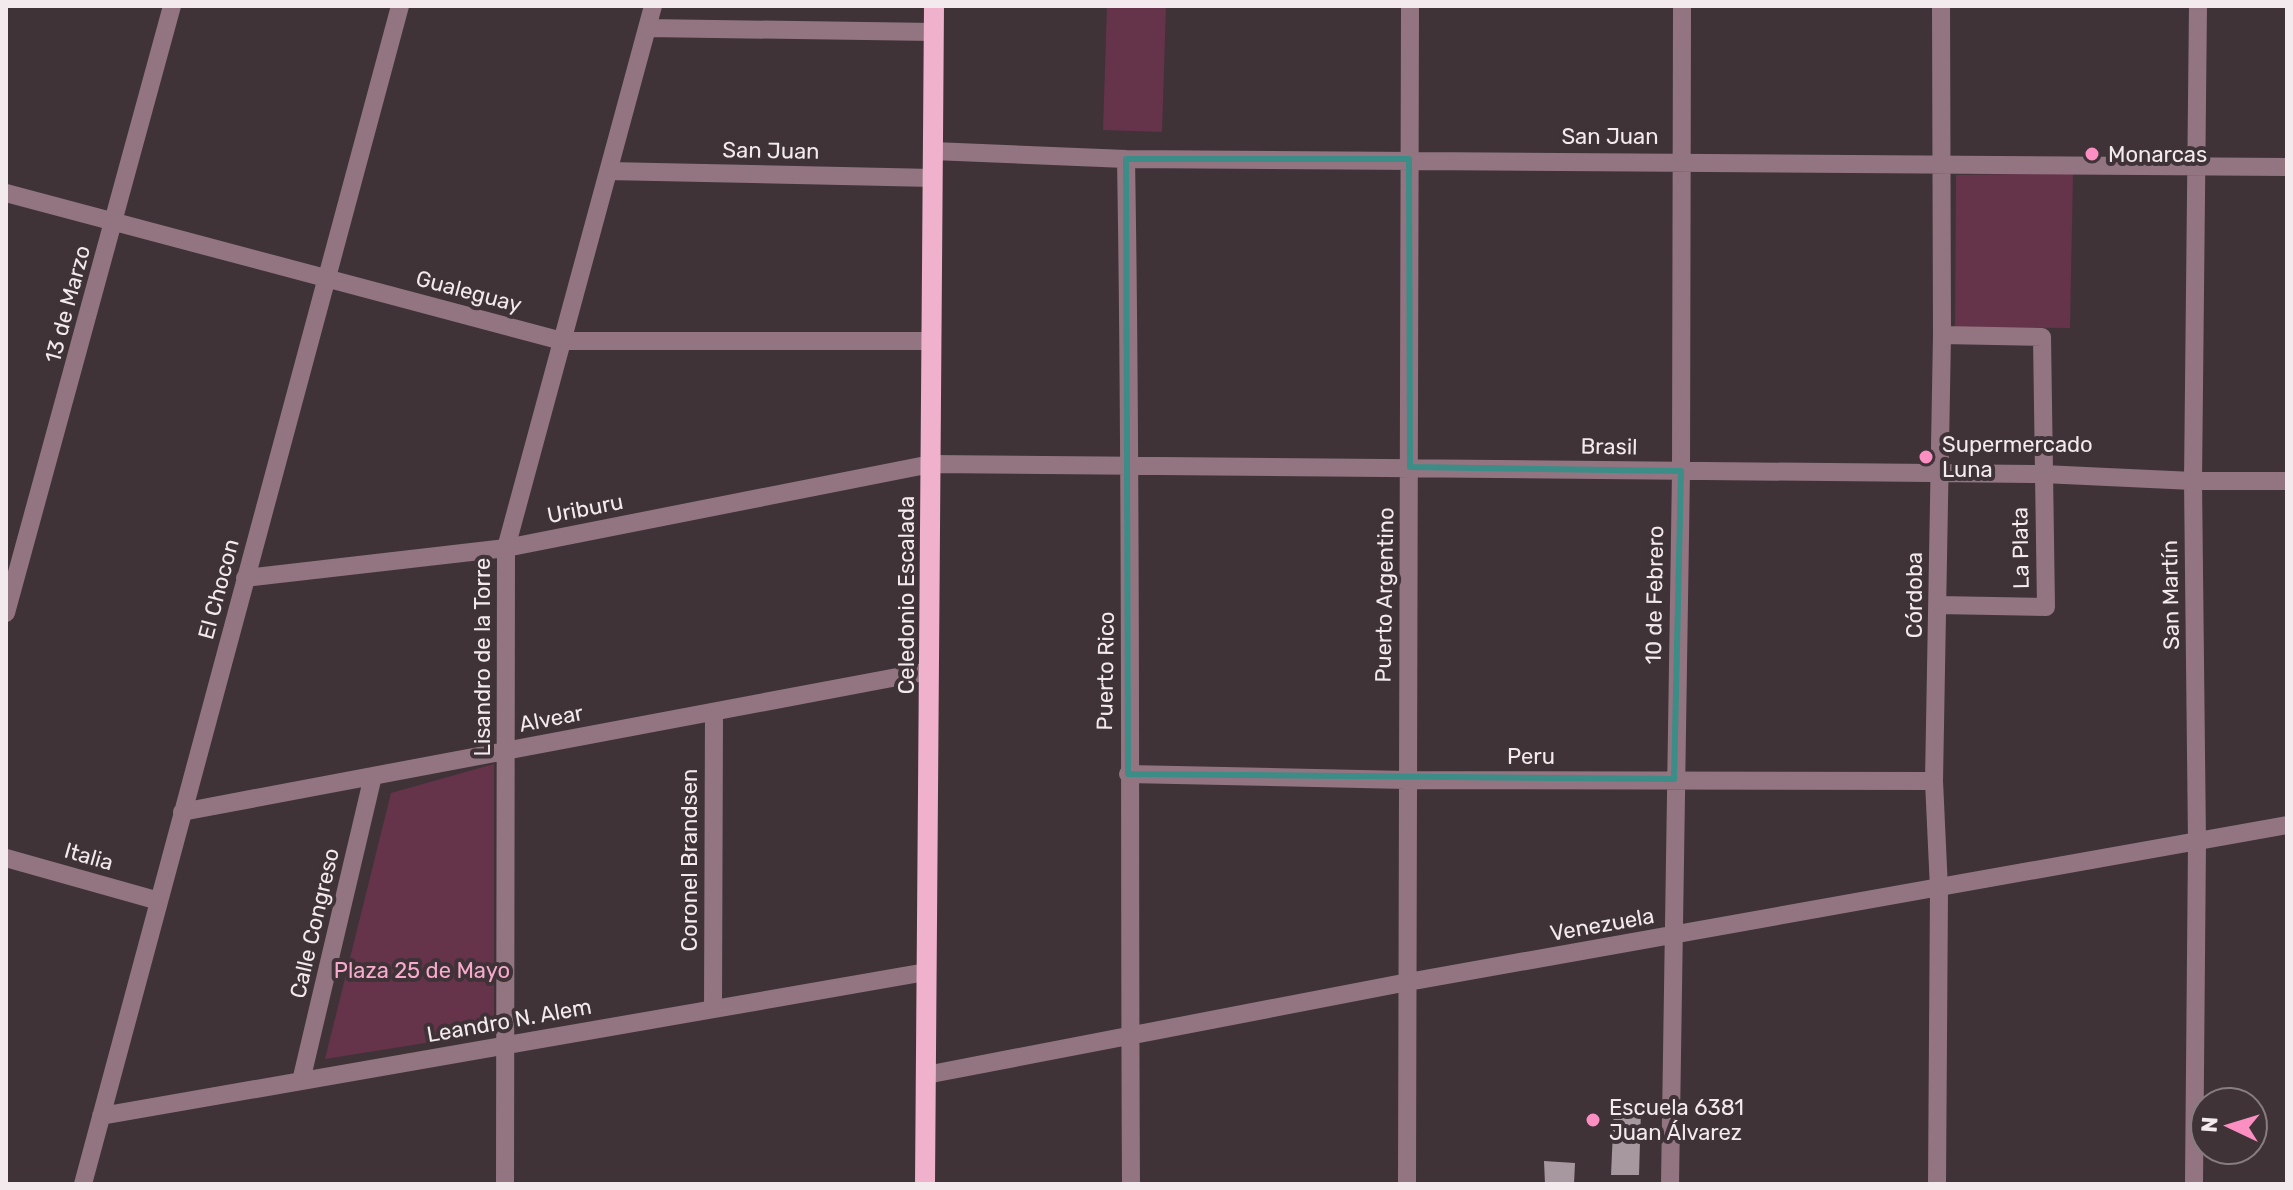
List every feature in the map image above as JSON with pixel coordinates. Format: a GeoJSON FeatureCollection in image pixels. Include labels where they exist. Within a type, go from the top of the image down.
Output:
{"type":"FeatureCollection","features":[{"type":"Feature","properties":{"kind":"main road","name":"Celedonio Escalada"},"geometry":{"type":"LineString","coordinates":[[925,1184],[934,6]]}},
{"type":"Feature","properties":{"kind":"street","name":"13 de Marzo"},"geometry":{"type":"LineString","coordinates":[[6,613],[172,6]]}},
{"type":"Feature","properties":{"kind":"street","name":"El Chocon"},"geometry":{"type":"LineString","coordinates":[[83,1184],[400,6]]}},
{"type":"Feature","properties":{"kind":"street","name":"Lisandro de la Torre"},"geometry":{"type":"LineString","coordinates":[[505,1184],[506,548],[653,6]]}},
{"type":"Feature","properties":{"kind":"street","name":"Puerto Argentino"},"geometry":{"type":"LineString","coordinates":[[1407,1184],[1410,6]]}},
{"type":"Feature","properties":{"kind":"street","name":"10 de Febrero"},"geometry":{"type":"LineString","coordinates":[[1670,1184],[1671,937],[1681,471],[1682,6]]}},
{"type":"Feature","properties":{"kind":"street","name":"Córdoba"},"geometry":{"type":"LineString","coordinates":[[1937,1184],[1939,889],[1934,781],[1937,475],[1942,335],[1941,6]]}},
{"type":"Feature","properties":{"kind":"street","name":"San Martín"},"geometry":{"type":"LineString","coordinates":[[2194,1184],[2197,842],[2193,481],[2198,6]]}},
{"type":"Feature","properties":{"kind":"street"},"geometry":{"type":"LineString","coordinates":[[647,28],[934,32]]}},
{"type":"Feature","properties":{"kind":"street","name":"San Juan"},"geometry":{"type":"LineString","coordinates":[[933,151],[1126,159],[2287,167]]}},
{"type":"Feature","properties":{"kind":"street","name":"Puerto Rico"},"geometry":{"type":"LineString","coordinates":[[1126,159],[1132,467],[1128,774],[1131,1184]]}},
{"type":"Feature","properties":{"kind":"street","name":"San Juan"},"geometry":{"type":"LineString","coordinates":[[608,171],[933,178]]}},
{"type":"Feature","properties":{"kind":"street","name":"Gualeguay"},"geometry":{"type":"LineString","coordinates":[[6,193],[562,341],[932,341]]}},
{"type":"Feature","properties":{"kind":"street","name":"La Plata"},"geometry":{"type":"LineString","coordinates":[[1938,605],[2046,607],[2042,337],[1942,335]]}},
{"type":"Feature","properties":{"kind":"street","name":"Brasil"},"geometry":{"type":"LineString","coordinates":[[931,464],[2043,474],[2193,481],[2287,481]]}},
{"type":"Feature","properties":{"kind":"street","name":"Uriburu"},"geometry":{"type":"LineString","coordinates":[[245,578],[506,548],[931,464]]}},
{"type":"Feature","properties":{"kind":"street","name":"Alvear"},"geometry":{"type":"LineString","coordinates":[[182,812],[929,671]]}},
{"type":"Feature","properties":{"kind":"street","name":"Coronel Brandsen"},"geometry":{"type":"LineString","coordinates":[[713,1009],[714,712]]}},
{"type":"Feature","properties":{"kind":"street","name":"Peru"},"geometry":{"type":"LineString","coordinates":[[1128,774],[1406,780],[1934,781]]}},
{"type":"Feature","properties":{"kind":"street","name":"Calle Congreso"},"geometry":{"type":"LineString","coordinates":[[301,1081],[373,776]]}},
{"type":"Feature","properties":{"kind":"street","name":"Venezuela"},"geometry":{"type":"LineString","coordinates":[[926,1075],[1130,1033],[2287,825]]}},
{"type":"Feature","properties":{"kind":"street","name":"Italia"},"geometry":{"type":"LineString","coordinates":[[6,858],[159,901]]}},
{"type":"Feature","properties":{"kind":"street","name":"Leandro N. Alem"},"geometry":{"type":"LineString","coordinates":[[101,1116],[926,972]]}},
{"type":"Feature","properties":{"kind":"highlighted area"},"geometry":{"type":"Polygon","coordinates":[[[1126,159],[1409,159],[1410,467],[1681,471],[1674,779],[1128,774],[1126,159]]]}},
{"type":"Feature","properties":{"kind":"green space"},"geometry":{"type":"Polygon","coordinates":[[[1107,6],[1166,6],[1162,132],[1103,130],[1107,6]]]}},
{"type":"Feature","properties":{"kind":"green space"},"geometry":{"type":"Polygon","coordinates":[[[2073,173],[2070,328],[1955,327],[1956,175],[2073,173]]]}},
{"type":"Feature","properties":{"kind":"green space","name":"Plaza 25 de Mayo"},"geometry":{"type":"Polygon","coordinates":[[[494,764],[494,1032],[325,1059],[391,793],[494,764]]]}},
{"type":"Feature","properties":{"kind":"building"},"geometry":{"type":"Polygon","coordinates":[[[1614,1108],[1641,1109],[1639,1175],[1611,1175],[1614,1108]]]}},
{"type":"Feature","properties":{"kind":"building"},"geometry":{"type":"Polygon","coordinates":[[[1544,1161],[1575,1163],[1574,1184],[1545,1184],[1544,1161]]]}},
{"type":"Feature","properties":{"kind":"place","name":"Monarcas"},"geometry":{"type":"Point","coordinates":[2092,154]}},
{"type":"Feature","properties":{"kind":"place","name":"Supermercado Luna"},"geometry":{"type":"Point","coordinates":[1926,457]}},
{"type":"Feature","properties":{"kind":"place","name":"Escuela 6381 Juan Álvarez"},"geometry":{"type":"Point","coordinates":[1593,1120]}}]}
